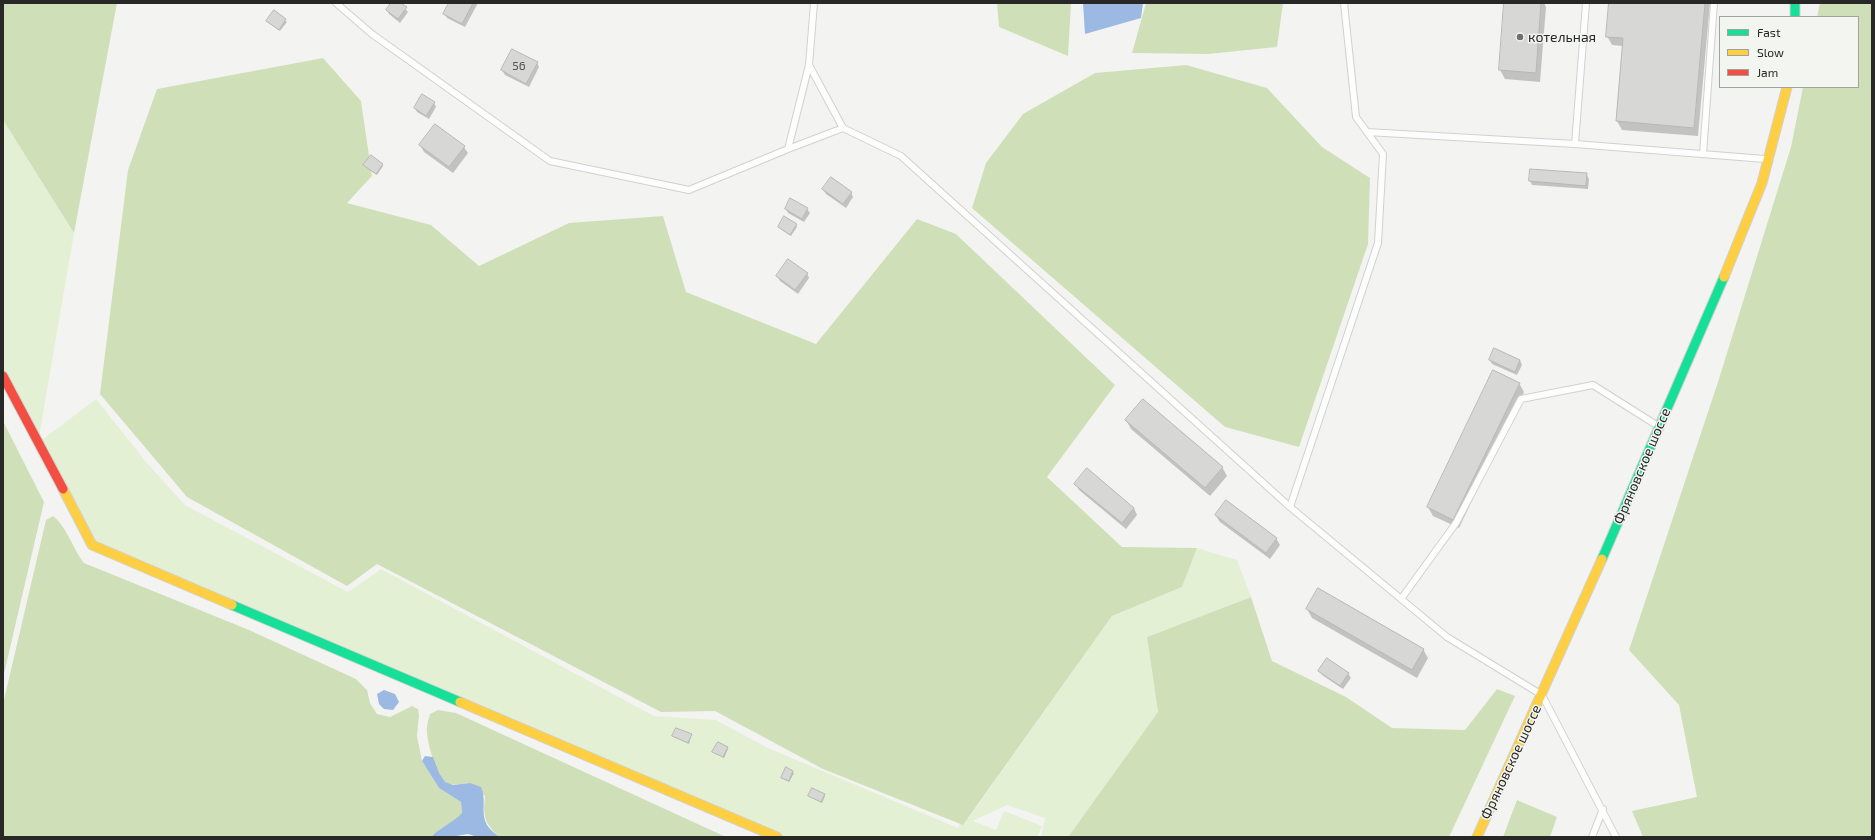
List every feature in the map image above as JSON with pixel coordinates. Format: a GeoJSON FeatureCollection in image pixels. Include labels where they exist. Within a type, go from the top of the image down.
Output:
{"type":"FeatureCollection","features":[{"type":"Feature","properties":{"kind":"street"},"geometry":{"type":"LineString","coordinates":[[1795,3],[1795,16]]}},
{"type":"Feature","properties":{"kind":"street","name":"Фряновское шоссе"},"geometry":{"type":"LineString","coordinates":[[1477,837],[1579,613],[1762,184],[1787,88]]}},
{"type":"Feature","properties":{"kind":"street"},"geometry":{"type":"LineString","coordinates":[[3,376],[92,545],[777,837]]}},
{"type":"Feature","properties":{"kind":"lane"},"geometry":{"type":"LineString","coordinates":[[336,3],[372,34],[550,161],[689,190],[843,128]]}},
{"type":"Feature","properties":{"kind":"lane"},"geometry":{"type":"LineString","coordinates":[[788,149],[809,65],[814,3]]}},
{"type":"Feature","properties":{"kind":"lane"},"geometry":{"type":"LineString","coordinates":[[1290,507],[1378,243],[1383,154],[1356,117],[1344,3]]}},
{"type":"Feature","properties":{"kind":"lane"},"geometry":{"type":"LineString","coordinates":[[1575,144],[1586,3]]}},
{"type":"Feature","properties":{"kind":"lane"},"geometry":{"type":"LineString","coordinates":[[1703,154],[1714,3]]}},
{"type":"Feature","properties":{"kind":"lane"},"geometry":{"type":"LineString","coordinates":[[809,65],[843,128],[901,156],[1290,507],[1447,637],[1542,695],[1603,809],[1616,837]]}},
{"type":"Feature","properties":{"kind":"lane"},"geometry":{"type":"LineString","coordinates":[[1367,132],[1575,144],[1768,159]]}},
{"type":"Feature","properties":{"kind":"lane"},"geometry":{"type":"LineString","coordinates":[[1401,599],[1456,523],[1521,398],[1593,385],[1659,427]]}},
{"type":"Feature","properties":{"kind":"lane"},"geometry":{"type":"LineString","coordinates":[[1592,837],[1603,809]]}},
{"type":"Feature","properties":{"kind":"green space"},"geometry":{"type":"Polygon","coordinates":[[[3,3],[117,3],[74,233],[3,120],[3,3]]]}},
{"type":"Feature","properties":{"kind":"green space"},"geometry":{"type":"Polygon","coordinates":[[[997,3],[1071,3],[1068,56],[999,27],[997,3]]]}},
{"type":"Feature","properties":{"kind":"green space"},"geometry":{"type":"Polygon","coordinates":[[[1146,3],[1283,3],[1277,47],[1208,54],[1132,53],[1146,3]]]}},
{"type":"Feature","properties":{"kind":"green space"},"geometry":{"type":"Polygon","coordinates":[[[1820,3],[1872,3],[1872,837],[1643,837],[1632,811],[1697,797],[1679,705],[1629,650],[1718,382],[1791,147],[1803,88],[1859,88],[1859,16],[1817,16],[1820,3]]]}},
{"type":"Feature","properties":{"kind":"green space"},"geometry":{"type":"Polygon","coordinates":[[[323,58],[361,101],[372,176],[347,203],[431,225],[479,266],[569,223],[663,216],[686,292],[816,344],[917,219],[956,234],[1115,385],[1047,477],[1122,547],[1197,548],[1182,587],[1112,616],[963,825],[823,769],[715,711],[661,712],[377,564],[347,586],[187,497],[100,394],[128,170],[157,89],[323,58]]]}},
{"type":"Feature","properties":{"kind":"green space"},"geometry":{"type":"Polygon","coordinates":[[[1186,65],[1267,88],[1322,147],[1370,178],[1368,244],[1299,447],[1225,427],[972,208],[986,163],[1023,114],[1095,73],[1186,65]]]}},
{"type":"Feature","properties":{"kind":"green space"},"geometry":{"type":"Polygon","coordinates":[[[3,120],[74,233],[38,443],[3,376],[3,120]]]}},
{"type":"Feature","properties":{"kind":"green space"},"geometry":{"type":"Polygon","coordinates":[[[96,399],[147,463],[185,505],[348,592],[381,569],[654,716],[716,720],[768,748],[958,828],[963,817],[968,819],[1112,616],[1182,587],[1197,548],[1237,560],[1251,597],[1147,637],[1158,712],[1068,837],[1041,837],[1045,818],[1007,805],[973,821],[996,830],[1004,811],[1042,826],[1038,837],[777,837],[92,545],[38,443],[96,399]]]}},
{"type":"Feature","properties":{"kind":"green space"},"geometry":{"type":"Polygon","coordinates":[[[3,421],[44,502],[3,678],[3,421]]]}},
{"type":"Feature","properties":{"kind":"green space"},"geometry":{"type":"Polygon","coordinates":[[[53,516],[66,532],[84,563],[249,630],[356,679],[367,690],[370,703],[377,714],[390,717],[412,706],[418,709],[419,715],[417,736],[422,761],[439,788],[461,802],[462,814],[438,830],[431,837],[3,837],[3,704],[46,520],[53,516]]]}},
{"type":"Feature","properties":{"kind":"green space"},"geometry":{"type":"Polygon","coordinates":[[[1251,597],[1272,661],[1346,697],[1392,728],[1465,730],[1497,689],[1515,696],[1449,837],[1068,837],[1158,712],[1147,637],[1251,597]]]}},
{"type":"Feature","properties":{"kind":"green space"},"geometry":{"type":"Polygon","coordinates":[[[438,710],[456,713],[726,837],[499,837],[487,823],[484,809],[485,796],[470,783],[454,785],[445,782],[439,773],[427,737],[427,725],[430,714],[438,710]]]}},
{"type":"Feature","properties":{"kind":"green space"},"geometry":{"type":"Polygon","coordinates":[[[1517,800],[1557,817],[1550,837],[1503,837],[1517,800]]]}},
{"type":"Feature","properties":{"kind":"water"},"geometry":{"type":"Polygon","coordinates":[[[1083,3],[1143,3],[1141,18],[1085,34],[1083,3]]]}},
{"type":"Feature","properties":{"kind":"water"},"geometry":{"type":"Polygon","coordinates":[[[384,690],[395,694],[399,702],[393,710],[384,709],[379,704],[377,694],[384,690]]]}},
{"type":"Feature","properties":{"kind":"water"},"geometry":{"type":"Polygon","coordinates":[[[425,756],[433,757],[439,773],[445,782],[453,785],[470,783],[481,787],[483,792],[485,820],[487,825],[499,837],[478,837],[468,834],[450,837],[431,837],[438,830],[455,820],[462,813],[461,802],[439,788],[422,761],[425,756]]]}},
{"type":"Feature","properties":{"kind":"building"},"geometry":{"type":"Polygon","coordinates":[[[391,3],[401,3],[407,7],[398,19],[386,10],[391,3]]]}},
{"type":"Feature","properties":{"kind":"building"},"geometry":{"type":"Polygon","coordinates":[[[449,3],[473,3],[462,24],[443,14],[449,3]]]}},
{"type":"Feature","properties":{"kind":"building","name":"котельная"},"geometry":{"type":"Polygon","coordinates":[[[1504,3],[1541,3],[1536,73],[1499,70],[1504,3]]]}},
{"type":"Feature","properties":{"kind":"building"},"geometry":{"type":"Polygon","coordinates":[[[1609,3],[1705,3],[1694,128],[1616,121],[1623,38],[1606,37],[1609,3]]]}},
{"type":"Feature","properties":{"kind":"building"},"geometry":{"type":"Polygon","coordinates":[[[274,10],[286,19],[279,30],[266,21],[274,10]]]}},
{"type":"Feature","properties":{"kind":"building"},"geometry":{"type":"Polygon","coordinates":[[[512,49],[538,62],[526,84],[501,70],[512,49]]]}},
{"type":"Feature","properties":{"kind":"building"},"geometry":{"type":"Polygon","coordinates":[[[422,94],[435,102],[426,116],[414,108],[422,94]]]}},
{"type":"Feature","properties":{"kind":"building"},"geometry":{"type":"Polygon","coordinates":[[[435,124],[465,146],[449,167],[419,145],[435,124]]]}},
{"type":"Feature","properties":{"kind":"building"},"geometry":{"type":"Polygon","coordinates":[[[371,155],[383,164],[376,174],[363,165],[371,155]]]}},
{"type":"Feature","properties":{"kind":"building"},"geometry":{"type":"Polygon","coordinates":[[[1530,169],[1587,173],[1586,186],[1529,181],[1530,169]]]}},
{"type":"Feature","properties":{"kind":"building"},"geometry":{"type":"Polygon","coordinates":[[[831,177],[852,192],[843,204],[822,189],[831,177]]]}},
{"type":"Feature","properties":{"kind":"building"},"geometry":{"type":"Polygon","coordinates":[[[790,198],[808,208],[802,219],[785,209],[790,198]]]}},
{"type":"Feature","properties":{"kind":"building"},"geometry":{"type":"Polygon","coordinates":[[[784,216],[797,224],[790,235],[778,227],[784,216]]]}},
{"type":"Feature","properties":{"kind":"building"},"geometry":{"type":"Polygon","coordinates":[[[788,259],[808,273],[795,290],[776,276],[788,259]]]}},
{"type":"Feature","properties":{"kind":"building"},"geometry":{"type":"Polygon","coordinates":[[[1494,348],[1520,360],[1515,372],[1489,360],[1494,348]]]}},
{"type":"Feature","properties":{"kind":"building"},"geometry":{"type":"Polygon","coordinates":[[[1493,370],[1520,383],[1453,520],[1427,507],[1493,370]]]}},
{"type":"Feature","properties":{"kind":"building"},"geometry":{"type":"Polygon","coordinates":[[[1143,399],[1223,467],[1205,488],[1125,420],[1143,399]]]}},
{"type":"Feature","properties":{"kind":"building"},"geometry":{"type":"Polygon","coordinates":[[[1087,468],[1134,508],[1122,523],[1074,484],[1087,468]]]}},
{"type":"Feature","properties":{"kind":"building"},"geometry":{"type":"Polygon","coordinates":[[[1226,500],[1277,538],[1266,553],[1215,515],[1226,500]]]}},
{"type":"Feature","properties":{"kind":"building"},"geometry":{"type":"Polygon","coordinates":[[[1318,588],[1424,649],[1412,670],[1306,609],[1318,588]]]}},
{"type":"Feature","properties":{"kind":"building"},"geometry":{"type":"Polygon","coordinates":[[[1327,658],[1349,673],[1340,686],[1318,671],[1327,658]]]}},
{"type":"Feature","properties":{"kind":"building"},"geometry":{"type":"Polygon","coordinates":[[[676,728],[692,734],[688,743],[672,736],[676,728]]]}},
{"type":"Feature","properties":{"kind":"building"},"geometry":{"type":"Polygon","coordinates":[[[718,742],[728,747],[723,757],[712,752],[718,742]]]}},
{"type":"Feature","properties":{"kind":"building"},"geometry":{"type":"Polygon","coordinates":[[[786,767],[793,771],[789,781],[781,778],[786,767]]]}},
{"type":"Feature","properties":{"kind":"building"},"geometry":{"type":"Polygon","coordinates":[[[812,788],[825,794],[821,802],[808,796],[812,788]]]}},
{"type":"Feature","properties":{"kind":"traffic: fast"},"geometry":{"type":"LineString","coordinates":[[1795,3],[1795,16]]}},
{"type":"Feature","properties":{"kind":"traffic: fast"},"geometry":{"type":"LineString","coordinates":[[1602,559],[1724,277]]}},
{"type":"Feature","properties":{"kind":"traffic: fast"},"geometry":{"type":"LineString","coordinates":[[232,605],[460,702]]}},
{"type":"Feature","properties":{"kind":"traffic: slow"},"geometry":{"type":"LineString","coordinates":[[1724,277],[1762,183],[1787,88]]}},
{"type":"Feature","properties":{"kind":"traffic: slow"},"geometry":{"type":"LineString","coordinates":[[63,489],[92,545],[232,605]]}},
{"type":"Feature","properties":{"kind":"traffic: slow"},"geometry":{"type":"LineString","coordinates":[[1477,837],[1602,559]]}},
{"type":"Feature","properties":{"kind":"traffic: slow"},"geometry":{"type":"LineString","coordinates":[[460,702],[777,837]]}},
{"type":"Feature","properties":{"kind":"traffic: jam"},"geometry":{"type":"LineString","coordinates":[[3,376],[63,489]]}},
{"type":"Feature","properties":{"kind":"place","name":"котельная"},"geometry":{"type":"Point","coordinates":[1520,37]}}]}
